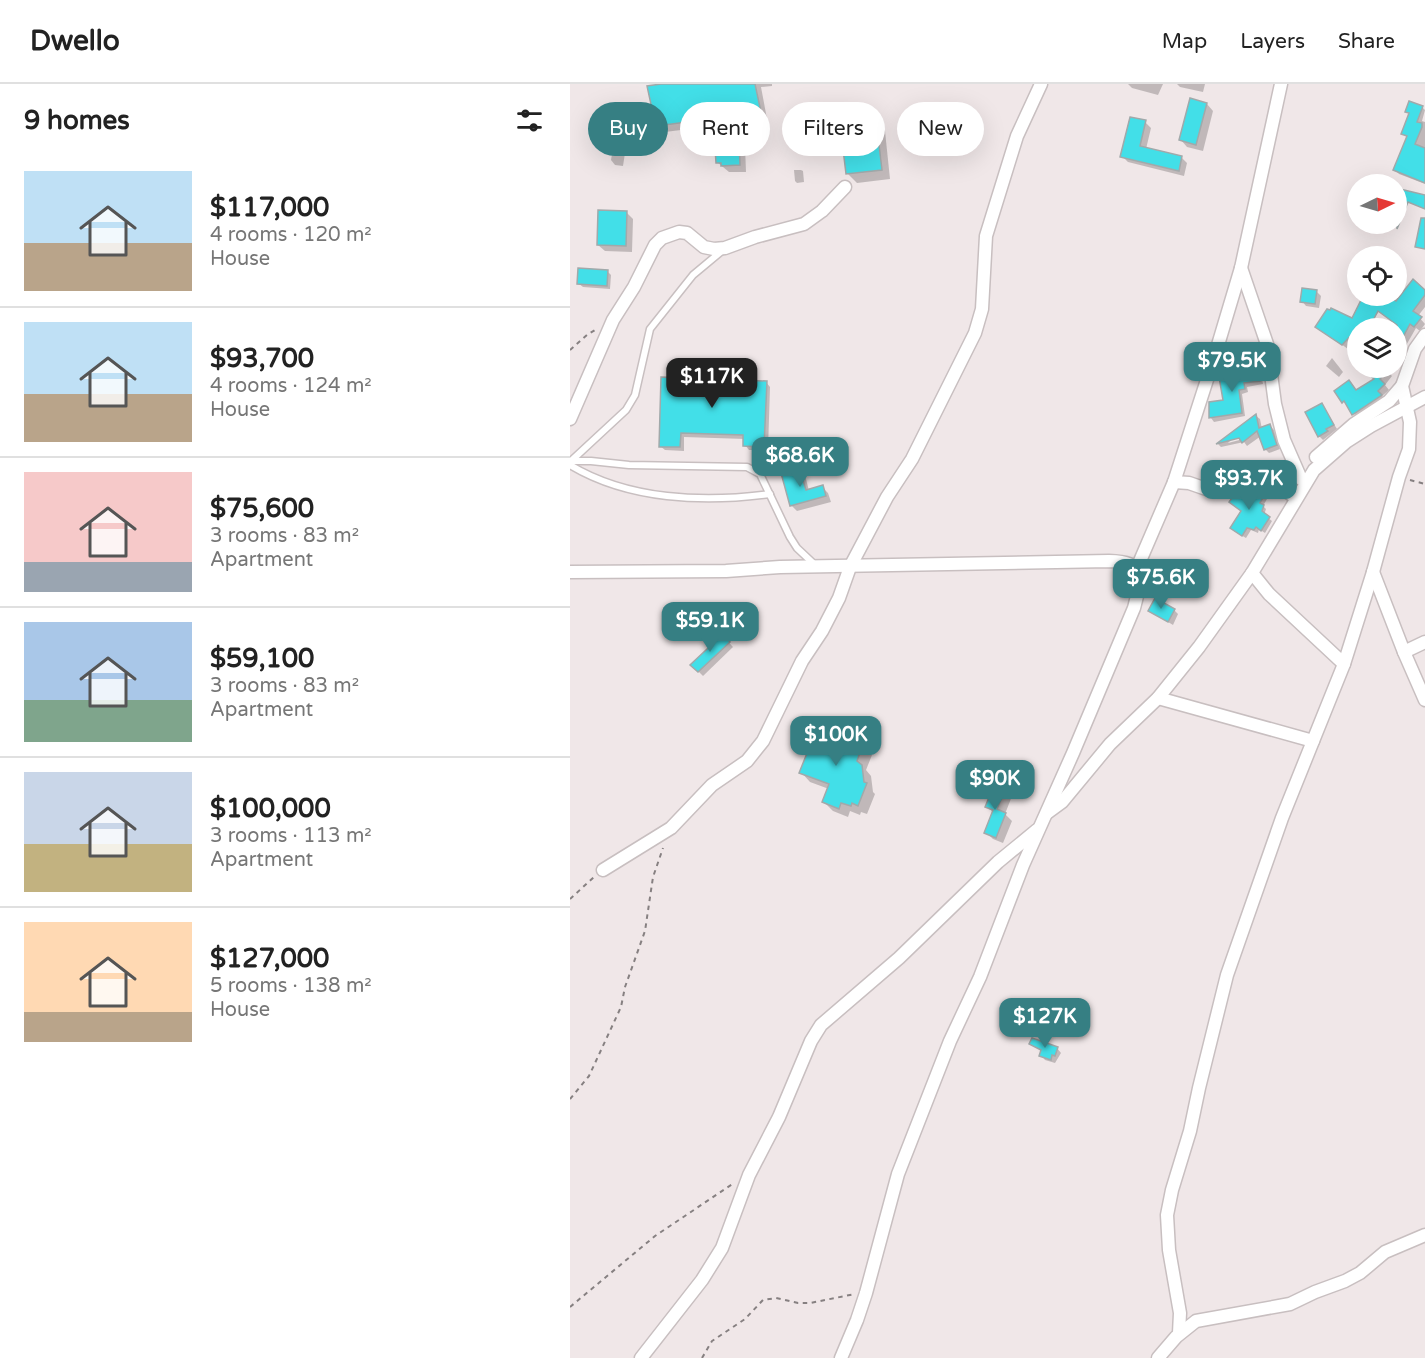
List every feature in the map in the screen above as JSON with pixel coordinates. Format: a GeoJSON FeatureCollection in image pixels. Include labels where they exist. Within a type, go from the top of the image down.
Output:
{"type":"FeatureCollection","features":[{"type":"Feature","properties":{"kind":"street"},"geometry":{"type":"LineString","coordinates":[[603,870],[671,828],[712,785],[747,761],[763,741],[798,670],[822,631],[850,567],[887,497],[912,459],[975,333],[981,309],[986,236],[1017,136],[1041,84]]}},
{"type":"Feature","properties":{"kind":"street"},"geometry":{"type":"LineString","coordinates":[[1137,568],[1174,482],[1241,268],[1281,84]]}},
{"type":"Feature","properties":{"kind":"street"},"geometry":{"type":"LineString","coordinates":[[570,419],[613,320],[634,287],[655,245],[662,238],[679,232],[687,233],[704,247],[725,249],[755,237],[804,224],[822,212],[845,187]]}},
{"type":"Feature","properties":{"kind":"street"},"geometry":{"type":"LineString","coordinates":[[1241,268],[1267,344],[1275,404],[1284,440],[1301,479]]}},
{"type":"Feature","properties":{"kind":"street"},"geometry":{"type":"LineString","coordinates":[[1284,519],[1301,479],[1314,458],[1354,424],[1389,401],[1402,386],[1415,349],[1425,335]]}},
{"type":"Feature","properties":{"kind":"street"},"geometry":{"type":"LineString","coordinates":[[1179,1333],[1180,1313],[1169,1250],[1167,1215],[1172,1190],[1190,1131],[1227,975],[1282,818],[1344,663],[1409,449],[1410,422],[1402,386]]}},
{"type":"Feature","properties":{"kind":"street"},"geometry":{"type":"LineString","coordinates":[[1046,813],[1062,802],[1110,744],[1158,698],[1199,647],[1252,573],[1302,488],[1322,461],[1371,426],[1425,397]]}},
{"type":"Feature","properties":{"kind":"street"},"geometry":{"type":"LineString","coordinates":[[1174,482],[1189,483],[1212,491],[1225,488],[1241,477],[1254,476],[1271,480],[1293,496]]}},
{"type":"Feature","properties":{"kind":"street"},"geometry":{"type":"LineString","coordinates":[[570,572],[726,571],[817,566],[1109,561],[1130,563],[1137,568],[1140,586],[1134,608],[1023,865],[980,977],[950,1041],[898,1174],[866,1293],[840,1358]]}},
{"type":"Feature","properties":{"kind":"street"},"geometry":{"type":"LineString","coordinates":[[1373,572],[1425,700]]}},
{"type":"Feature","properties":{"kind":"street"},"geometry":{"type":"LineString","coordinates":[[1252,573],[1269,594],[1344,663]]}},
{"type":"Feature","properties":{"kind":"street"},"geometry":{"type":"LineString","coordinates":[[1404,652],[1425,642]]}},
{"type":"Feature","properties":{"kind":"street"},"geometry":{"type":"LineString","coordinates":[[1158,698],[1313,741]]}},
{"type":"Feature","properties":{"kind":"street"},"geometry":{"type":"LineString","coordinates":[[641,1358],[702,1280],[719,1253],[749,1175],[779,1117],[811,1041],[821,1025],[899,958],[998,862],[1040,828]]}},
{"type":"Feature","properties":{"kind":"street"},"geometry":{"type":"LineString","coordinates":[[1158,1358],[1179,1333],[1196,1321],[1290,1304],[1346,1281],[1360,1273],[1385,1252],[1425,1235]]}},
{"type":"Feature","properties":{"kind":"lane"},"geometry":{"type":"LineString","coordinates":[[570,462],[626,410],[635,395],[650,329],[693,275],[725,249]]}},
{"type":"Feature","properties":{"kind":"lane"},"geometry":{"type":"LineString","coordinates":[[570,462],[747,467],[760,474],[797,548],[817,566]]}},
{"type":"Feature","properties":{"kind":"lane"},"geometry":{"type":"LineString","coordinates":[[570,462],[591,477],[608,484],[670,496],[744,498],[770,494]]}},
{"type":"Feature","properties":{"kind":"path"},"geometry":{"type":"LineString","coordinates":[[570,350],[596,330]]}},
{"type":"Feature","properties":{"kind":"path"},"geometry":{"type":"LineString","coordinates":[[1399,477],[1425,484]]}},
{"type":"Feature","properties":{"kind":"path"},"geometry":{"type":"LineString","coordinates":[[570,1099],[589,1076],[621,1006],[628,978],[645,931],[653,878],[671,828]]}},
{"type":"Feature","properties":{"kind":"path"},"geometry":{"type":"LineString","coordinates":[[570,899],[603,870]]}},
{"type":"Feature","properties":{"kind":"path"},"geometry":{"type":"LineString","coordinates":[[570,1308],[663,1231],[725,1188],[749,1175]]}},
{"type":"Feature","properties":{"kind":"path"},"geometry":{"type":"LineString","coordinates":[[702,1358],[712,1341],[745,1319],[764,1300],[776,1298],[810,1303],[866,1293]]}},
{"type":"Feature","properties":{"kind":"building"},"geometry":{"type":"Polygon","coordinates":[[[755,84],[759,102],[680,102],[680,123],[668,125],[668,102],[650,102],[647,86],[755,84]]]}},
{"type":"Feature","properties":{"kind":"building"},"geometry":{"type":"Polygon","coordinates":[[[1190,98],[1207,103],[1196,145],[1179,140],[1190,98]]]}},
{"type":"Feature","properties":{"kind":"building"},"geometry":{"type":"Polygon","coordinates":[[[1409,101],[1423,106],[1417,122],[1422,123],[1422,127],[1415,144],[1425,148],[1425,183],[1393,170],[1407,136],[1401,134],[1409,113],[1405,112],[1409,101]]]}},
{"type":"Feature","properties":{"kind":"building"},"geometry":{"type":"Polygon","coordinates":[[[1130,117],[1146,120],[1140,146],[1182,156],[1179,171],[1120,157],[1130,117]]]}},
{"type":"Feature","properties":{"kind":"building"},"geometry":{"type":"Polygon","coordinates":[[[716,156],[740,156],[740,165],[721,166],[721,163],[716,163],[716,156]]]}},
{"type":"Feature","properties":{"kind":"building"},"geometry":{"type":"Polygon","coordinates":[[[844,156],[880,156],[882,170],[846,174],[844,156]]]}},
{"type":"Feature","properties":{"kind":"building"},"geometry":{"type":"Polygon","coordinates":[[[1407,191],[1425,195],[1425,209],[1408,202],[1407,204],[1407,191]]]}},
{"type":"Feature","properties":{"kind":"building"},"geometry":{"type":"Polygon","coordinates":[[[598,210],[627,211],[626,246],[597,245],[598,210]]]}},
{"type":"Feature","properties":{"kind":"building"},"geometry":{"type":"Polygon","coordinates":[[[1421,218],[1425,218],[1425,249],[1415,247],[1421,218]]]}},
{"type":"Feature","properties":{"kind":"building"},"geometry":{"type":"Polygon","coordinates":[[[578,268],[608,270],[607,286],[577,284],[578,268]]]}},
{"type":"Feature","properties":{"kind":"building"},"geometry":{"type":"Polygon","coordinates":[[[1413,279],[1425,290],[1425,295],[1413,311],[1422,317],[1414,327],[1410,324],[1407,330],[1407,318],[1388,318],[1378,311],[1374,318],[1352,318],[1358,306],[1407,306],[1407,287],[1413,279]]]}},
{"type":"Feature","properties":{"kind":"building"},"geometry":{"type":"Polygon","coordinates":[[[1302,288],[1317,290],[1315,304],[1300,302],[1302,288]]]}},
{"type":"Feature","properties":{"kind":"building"},"geometry":{"type":"Polygon","coordinates":[[[1331,308],[1352,318],[1347,318],[1347,340],[1342,345],[1315,327],[1327,309],[1331,308]]]}},
{"type":"Feature","properties":{"kind":"building"},"geometry":{"type":"Polygon","coordinates":[[[1258,369],[1260,381],[1244,383],[1245,389],[1239,390],[1242,413],[1209,418],[1209,402],[1223,400],[1219,377],[1228,376],[1228,373],[1258,369]]]}},
{"type":"Feature","properties":{"kind":"building"},"geometry":{"type":"Polygon","coordinates":[[[661,377],[767,381],[764,447],[743,446],[743,435],[681,433],[680,447],[659,447],[661,377]]]}},
{"type":"Feature","properties":{"kind":"building"},"geometry":{"type":"Polygon","coordinates":[[[1381,378],[1385,384],[1378,391],[1382,395],[1352,415],[1344,401],[1342,403],[1334,391],[1349,380],[1356,390],[1374,379],[1381,378]]]}},
{"type":"Feature","properties":{"kind":"building"},"geometry":{"type":"Polygon","coordinates":[[[1322,403],[1334,425],[1318,437],[1305,412],[1322,403]]]}},
{"type":"Feature","properties":{"kind":"building"},"geometry":{"type":"Polygon","coordinates":[[[1256,414],[1259,428],[1270,424],[1277,445],[1264,450],[1257,431],[1242,443],[1239,438],[1216,444],[1256,414]]]}},
{"type":"Feature","properties":{"kind":"building"},"geometry":{"type":"Polygon","coordinates":[[[799,467],[806,490],[823,485],[826,496],[790,506],[781,473],[799,467]]]}},
{"type":"Feature","properties":{"kind":"building"},"geometry":{"type":"Polygon","coordinates":[[[1247,485],[1265,494],[1260,503],[1264,505],[1262,511],[1270,517],[1261,531],[1256,527],[1254,530],[1247,528],[1242,536],[1230,528],[1241,511],[1229,502],[1237,491],[1242,494],[1247,485]]]}},
{"type":"Feature","properties":{"kind":"building"},"geometry":{"type":"Polygon","coordinates":[[[1155,598],[1175,609],[1168,622],[1148,611],[1155,598]]]}},
{"type":"Feature","properties":{"kind":"building"},"geometry":{"type":"Polygon","coordinates":[[[723,634],[730,642],[698,672],[690,665],[723,634]]]}},
{"type":"Feature","properties":{"kind":"building"},"geometry":{"type":"Polygon","coordinates":[[[818,726],[863,744],[857,761],[862,765],[864,782],[867,783],[858,806],[852,803],[851,806],[841,803],[839,809],[822,802],[829,784],[799,773],[818,726]]]}},
{"type":"Feature","properties":{"kind":"building"},"geometry":{"type":"Polygon","coordinates":[[[995,783],[1006,788],[997,809],[1006,813],[996,838],[984,833],[993,810],[985,807],[995,783]]]}},
{"type":"Feature","properties":{"kind":"building"},"geometry":{"type":"Polygon","coordinates":[[[1032,1038],[1058,1047],[1055,1056],[1052,1055],[1051,1060],[1039,1056],[1041,1050],[1029,1044],[1032,1038]]]}}]}
